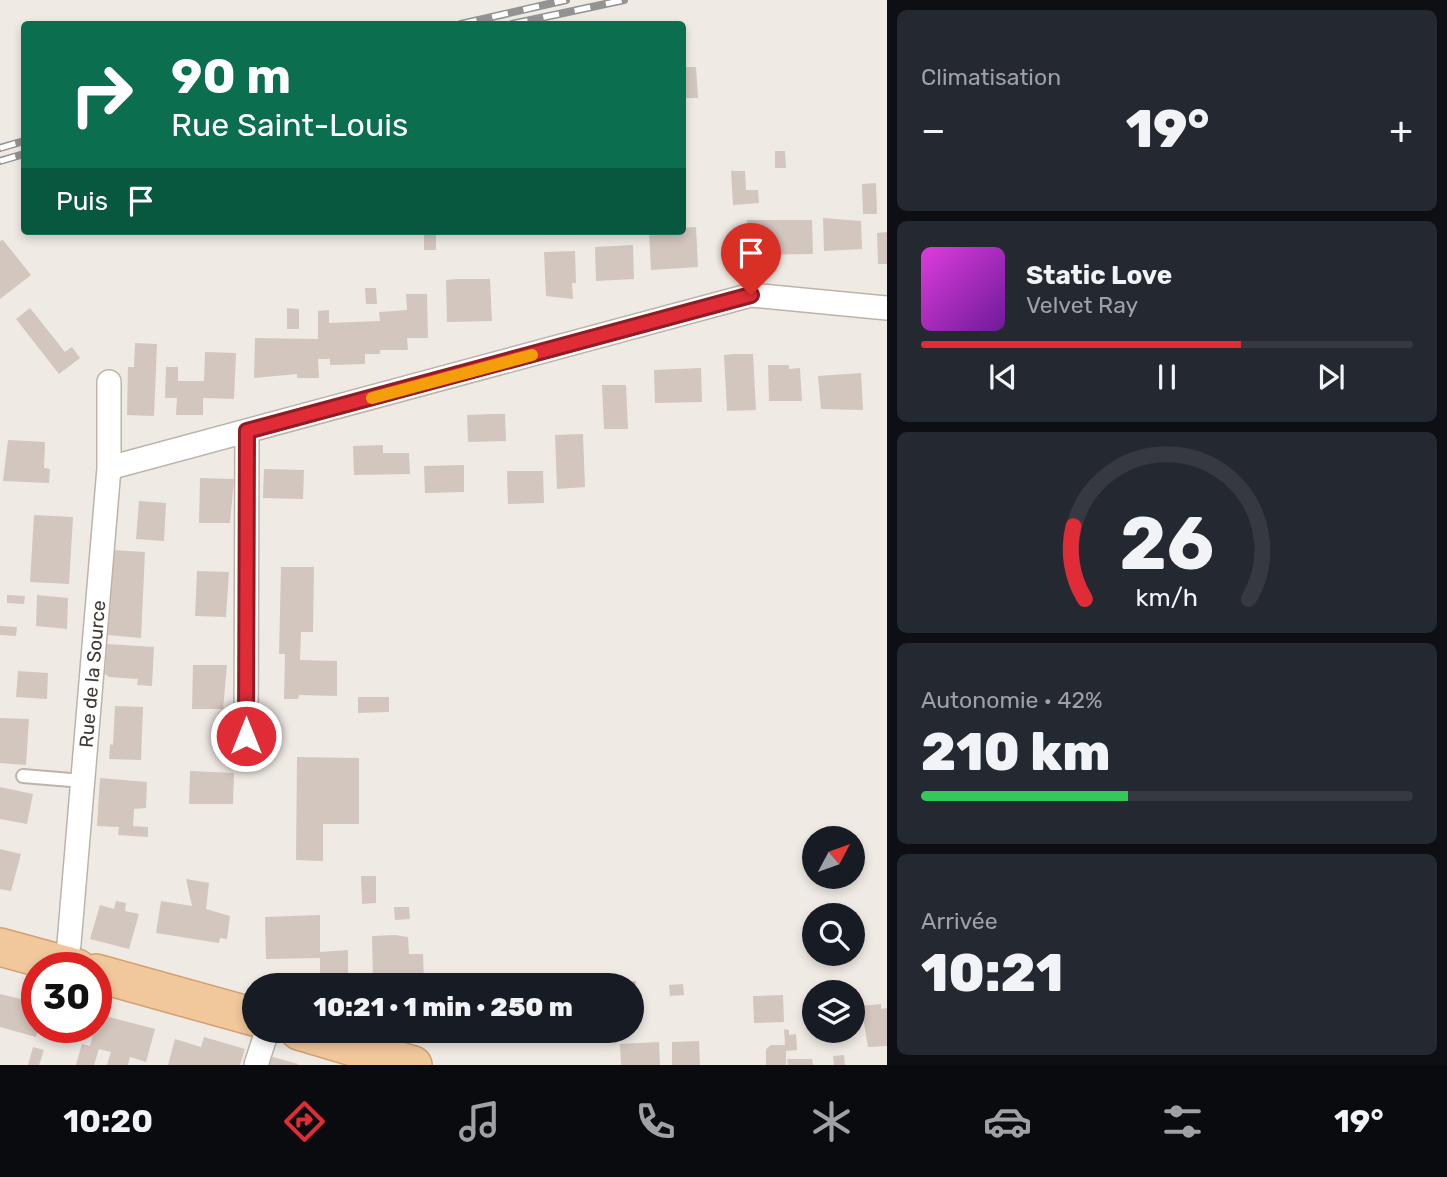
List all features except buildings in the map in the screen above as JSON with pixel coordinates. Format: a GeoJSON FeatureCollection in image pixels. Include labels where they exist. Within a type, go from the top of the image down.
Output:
{"type":"FeatureCollection","features":[{"type":"Feature","properties":{"kind":"main road"},"geometry":{"type":"LineString","coordinates":[[0,947],[21,953]]}},
{"type":"Feature","properties":{"kind":"main road"},"geometry":{"type":"LineString","coordinates":[[112,977],[242,1014]]}},
{"type":"Feature","properties":{"kind":"main road"},"geometry":{"type":"LineString","coordinates":[[339,1043],[413,1065]]}},
{"type":"Feature","properties":{"kind":"street"},"geometry":{"type":"LineString","coordinates":[[109,468],[751,295],[887,308]]}},
{"type":"Feature","properties":{"kind":"street","name":"Rue de la Source"},"geometry":{"type":"LineString","coordinates":[[72,952],[69,944],[109,468],[109,382]]}},
{"type":"Feature","properties":{"kind":"street"},"geometry":{"type":"LineString","coordinates":[[246,736],[247,431]]}},
{"type":"Feature","properties":{"kind":"street"},"geometry":{"type":"LineString","coordinates":[[256,1065],[263,1043]]}},
{"type":"Feature","properties":{"kind":"lane"},"geometry":{"type":"LineString","coordinates":[[23,776],[83,781]]}},
{"type":"Feature","properties":{"kind":"railway"},"geometry":{"type":"LineString","coordinates":[[474,21],[566,0]]}},
{"type":"Feature","properties":{"kind":"railway"},"geometry":{"type":"LineString","coordinates":[[526,21],[624,0]]}},
{"type":"Feature","properties":{"kind":"railway"},"geometry":{"type":"LineString","coordinates":[[0,148],[21,142]]}},
{"type":"Feature","properties":{"kind":"railway"},"geometry":{"type":"LineString","coordinates":[[0,161],[21,155]]}},
{"type":"Feature","properties":{"kind":"slow traffic"},"geometry":{"type":"LineString","coordinates":[[372,398],[532,355]]}},
{"type":"Feature","properties":{"kind":"route"},"geometry":{"type":"LineString","coordinates":[[246,736],[247,431],[751,295]]}}]}
